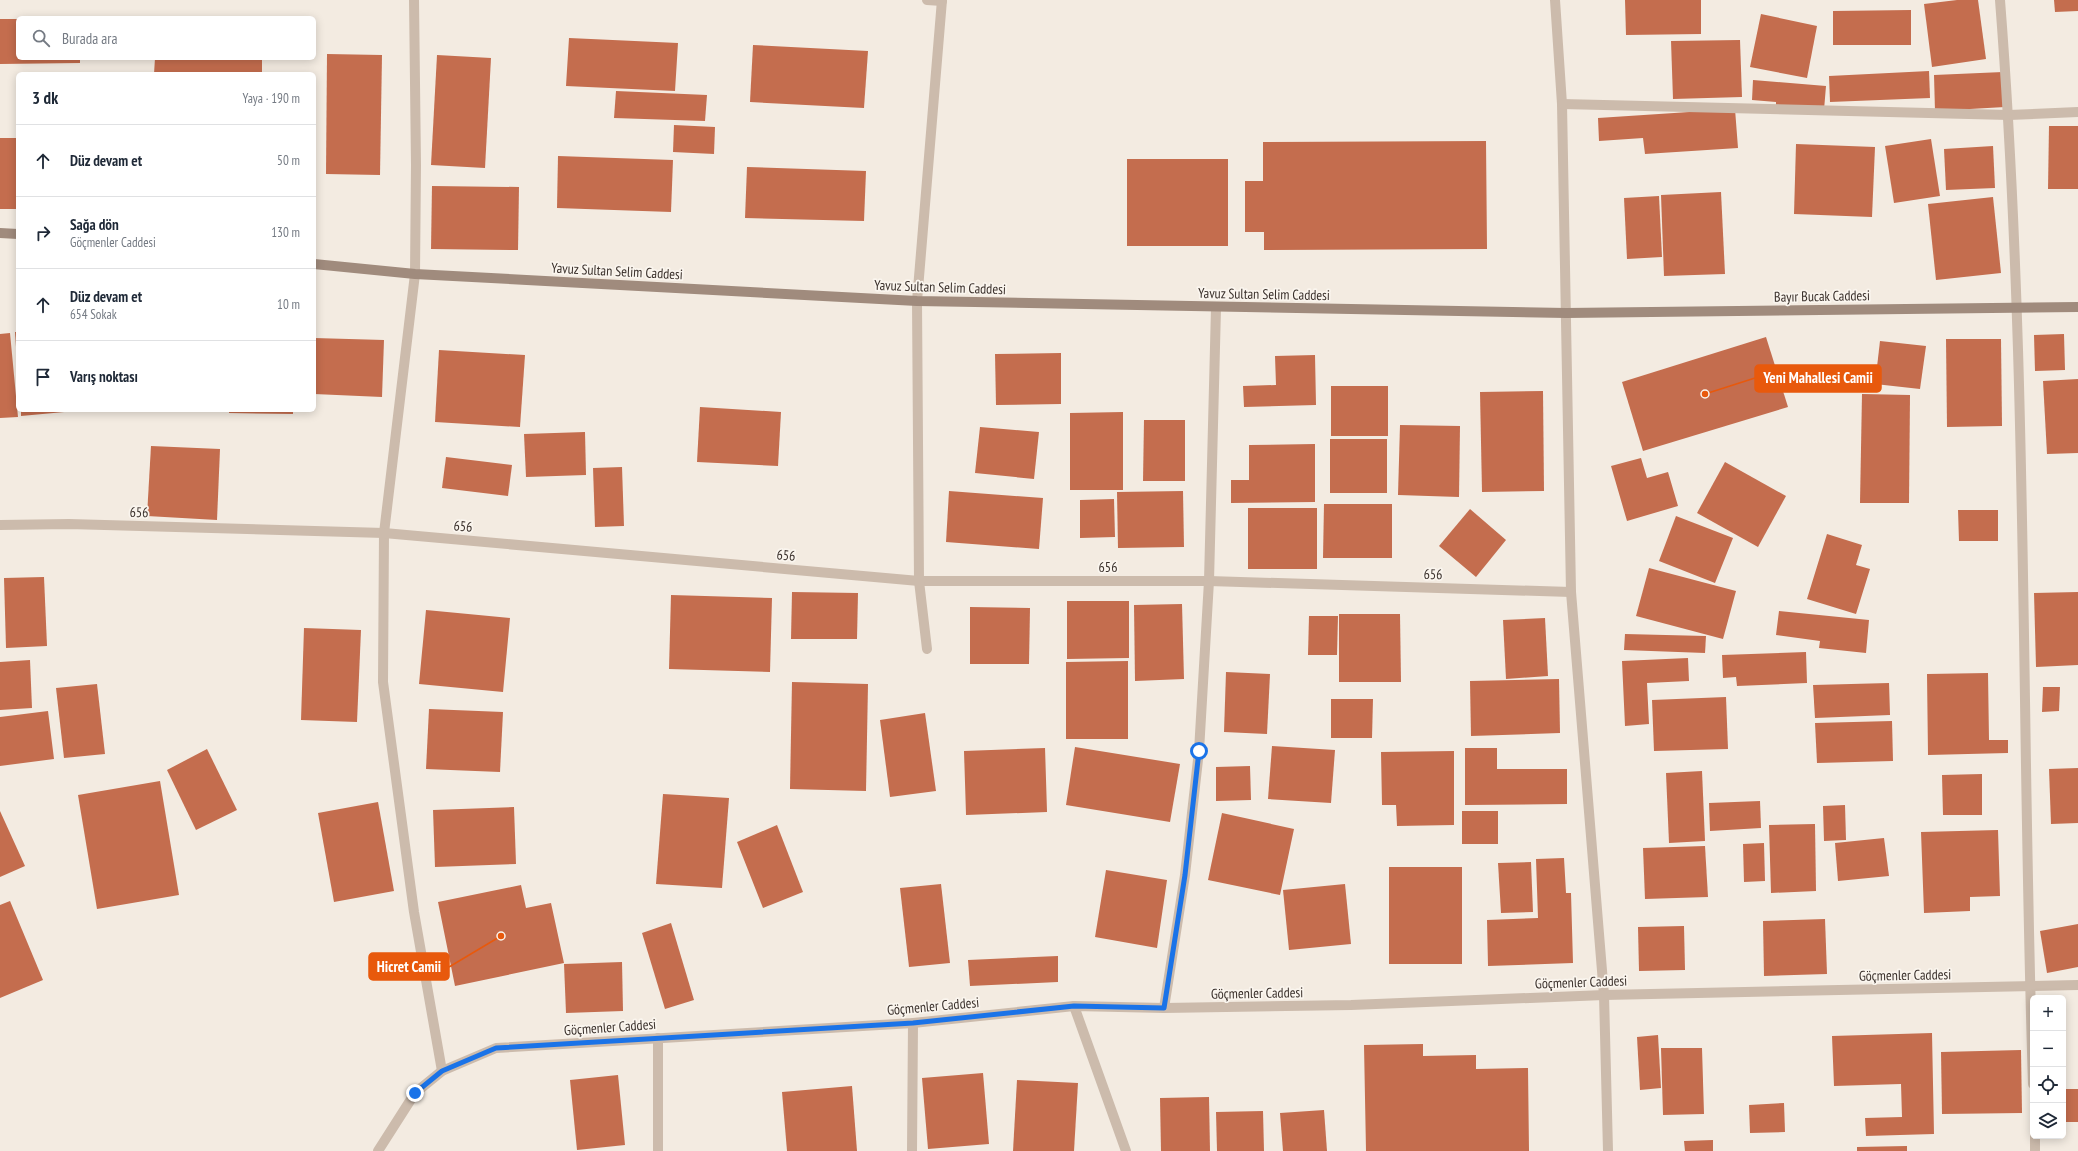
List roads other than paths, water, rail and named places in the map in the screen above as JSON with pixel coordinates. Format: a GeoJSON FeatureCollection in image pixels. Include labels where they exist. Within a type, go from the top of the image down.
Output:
{"type":"FeatureCollection","features":[{"type":"Feature","properties":{"kind":"street"},"geometry":{"type":"LineString","coordinates":[[414,0],[416,165],[415,274],[384,533],[383,682],[414,912],[442,1071]]}},
{"type":"Feature","properties":{"kind":"street"},"geometry":{"type":"LineString","coordinates":[[926,650],[919,581],[917,301],[942,0],[927,0]]}},
{"type":"Feature","properties":{"kind":"street"},"geometry":{"type":"LineString","coordinates":[[1555,0],[1562,104],[1571,592],[1604,995],[1608,1151]]}},
{"type":"Feature","properties":{"kind":"street"},"geometry":{"type":"LineString","coordinates":[[2000,0],[2009,115],[2017,307],[2032,1067]]}},
{"type":"Feature","properties":{"kind":"street"},"geometry":{"type":"LineString","coordinates":[[1562,104],[2009,115],[2078,112]]}},
{"type":"Feature","properties":{"kind":"street"},"geometry":{"type":"LineString","coordinates":[[0,232],[16,234]]}},
{"type":"Feature","properties":{"kind":"street","name":"Yavuz Sultan Selim Caddesi"},"geometry":{"type":"LineString","coordinates":[[316,264],[415,274],[917,301],[1216,308],[1566,313]]}},
{"type":"Feature","properties":{"kind":"street","name":"Bayır Bucak Caddesi"},"geometry":{"type":"LineString","coordinates":[[1566,313],[2078,307]]}},
{"type":"Feature","properties":{"kind":"street"},"geometry":{"type":"LineString","coordinates":[[1164,1008],[1185,875],[1199,751],[1209,581],[1216,308]]}},
{"type":"Feature","properties":{"kind":"street","name":"656"},"geometry":{"type":"LineString","coordinates":[[0,525],[69,524],[384,533],[919,581],[1209,581],[1571,592]]}},
{"type":"Feature","properties":{"kind":"street","name":"Göçmenler Caddesi"},"geometry":{"type":"LineString","coordinates":[[378,1151],[415,1093],[442,1071],[496,1048],[913,1023],[1074,1006],[1164,1008],[1351,1005],[1604,995],[2078,985]]}},
{"type":"Feature","properties":{"kind":"street"},"geometry":{"type":"LineString","coordinates":[[1074,1006],[1126,1151]]}},
{"type":"Feature","properties":{"kind":"street"},"geometry":{"type":"LineString","coordinates":[[912,1151],[913,1023]]}},
{"type":"Feature","properties":{"kind":"street"},"geometry":{"type":"LineString","coordinates":[[658,1038],[658,1151]]}},
{"type":"Feature","properties":{"kind":"street"},"geometry":{"type":"LineString","coordinates":[[2035,1139],[2035,1151]]}},
{"type":"Feature","properties":{"kind":"place","name":"Yeni Mahallesi Camii"},"geometry":{"type":"Point","coordinates":[1705,394]}},
{"type":"Feature","properties":{"kind":"place","name":"Hicret Camii"},"geometry":{"type":"Point","coordinates":[501,936]}}]}
